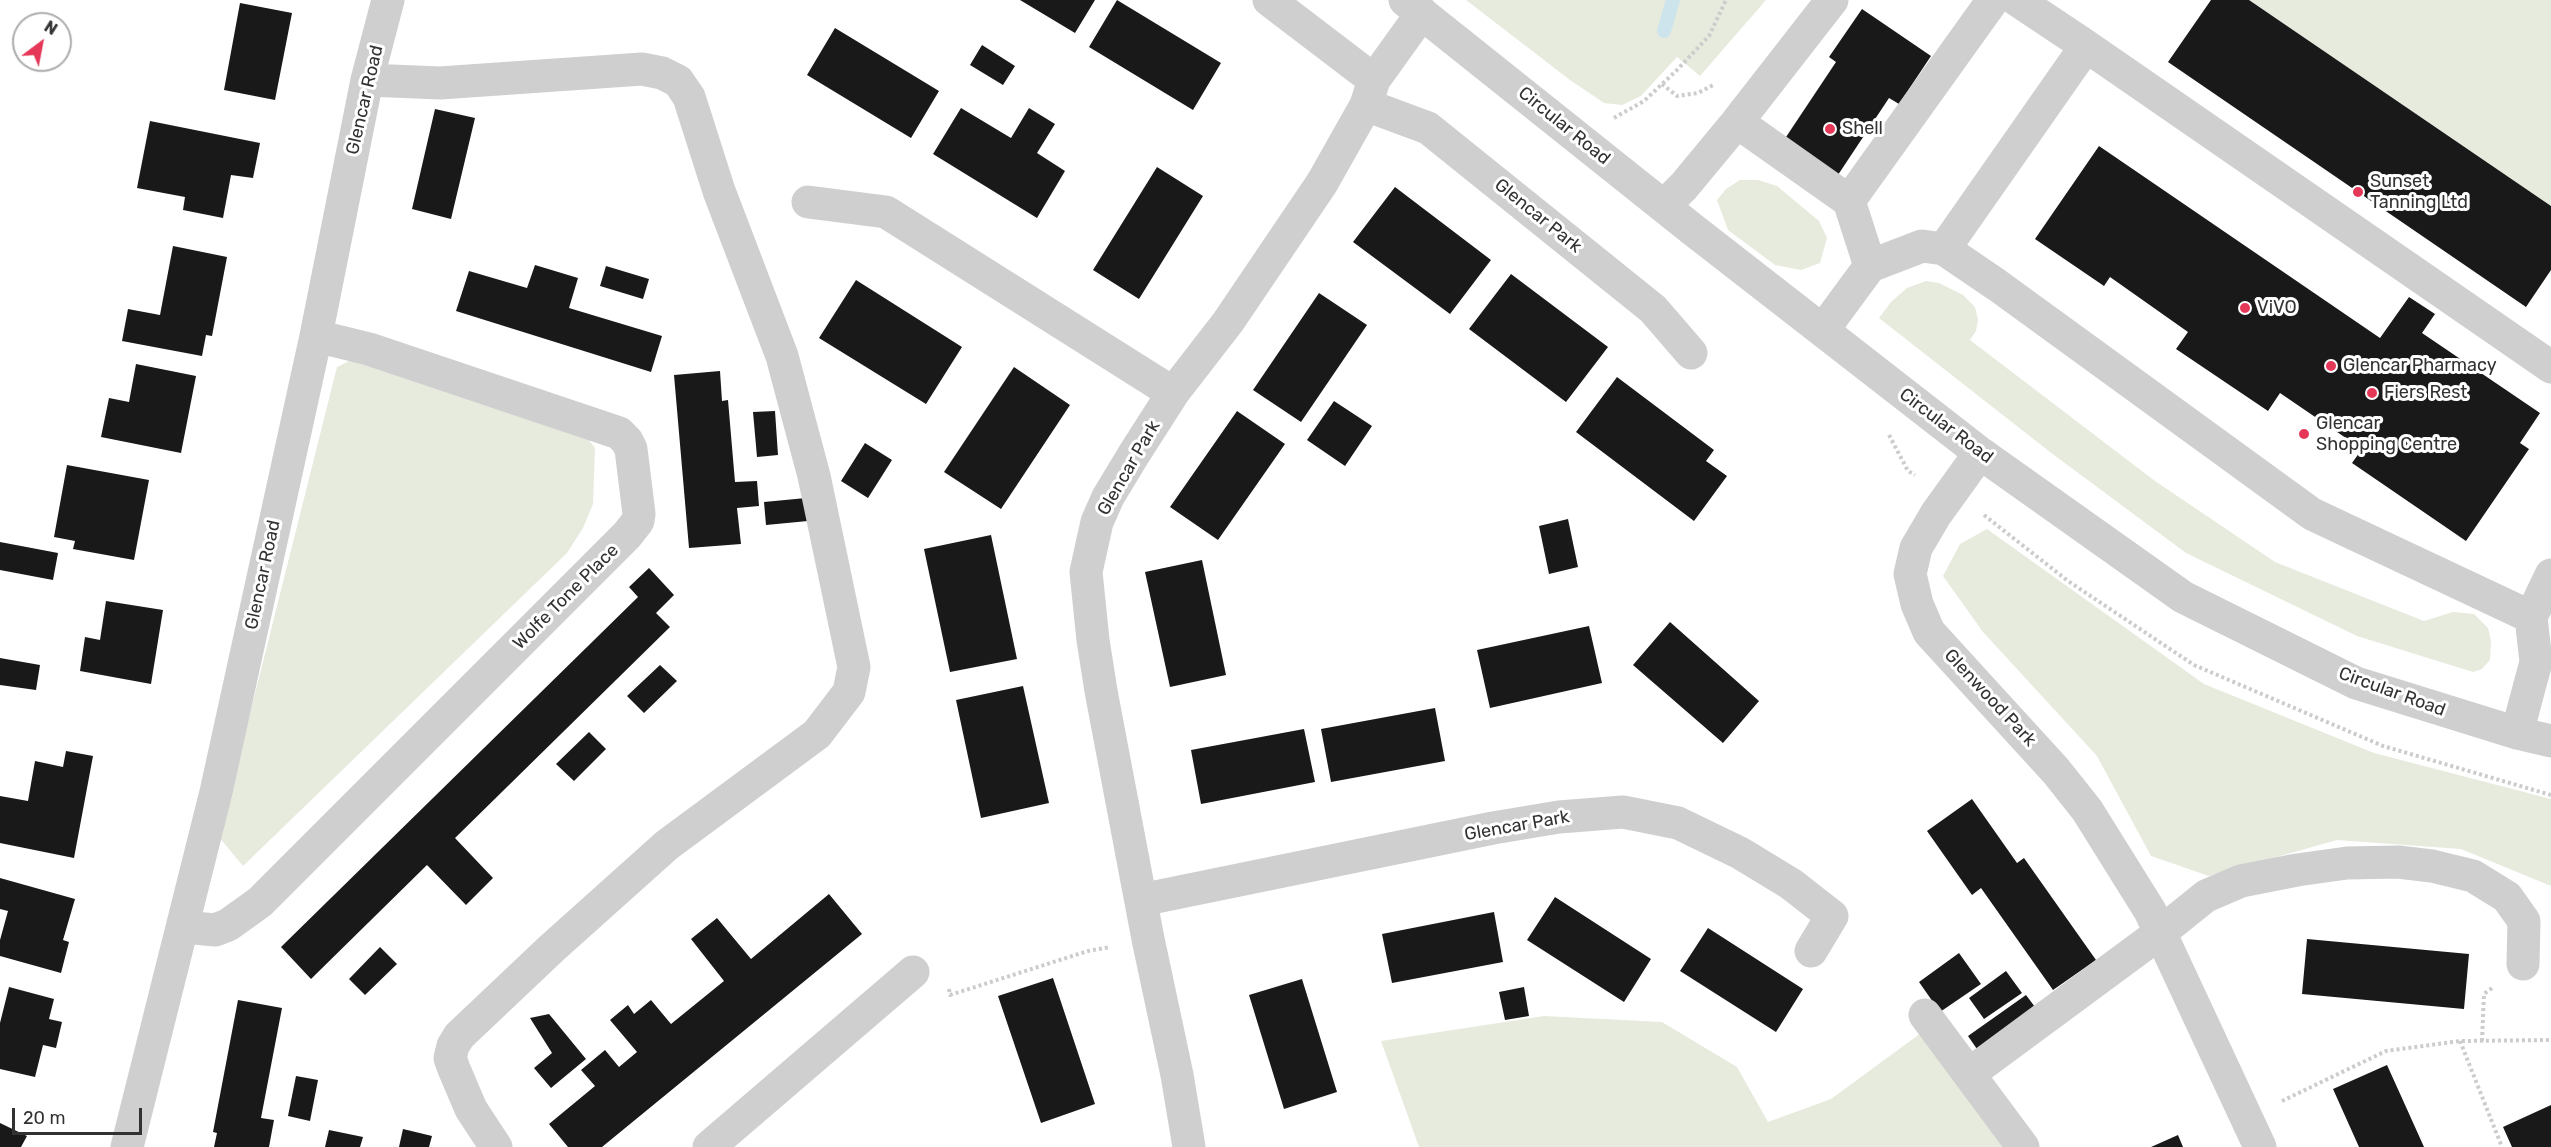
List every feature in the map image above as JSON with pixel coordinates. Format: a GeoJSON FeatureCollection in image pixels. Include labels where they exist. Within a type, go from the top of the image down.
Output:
{"type":"FeatureCollection","features":[{"type":"Feature","properties":{"kind":"street","name":"Glencar Road"},"geometry":{"type":"LineString","coordinates":[[127,1147],[216,792],[316,336],[368,80],[388,0]]}},
{"type":"Feature","properties":{"kind":"street","name":"Glencar Park"},"geometry":{"type":"LineString","coordinates":[[1269,0],[1370,93],[1428,128],[1653,309],[1691,353]]}},
{"type":"Feature","properties":{"kind":"street"},"geometry":{"type":"LineString","coordinates":[[1664,206],[1684,186],[1737,123],[1832,0]]}},
{"type":"Feature","properties":{"kind":"street"},"geometry":{"type":"LineString","coordinates":[[1849,201],[1993,0]]}},
{"type":"Feature","properties":{"kind":"street"},"geometry":{"type":"LineString","coordinates":[[2017,0],[2551,367]]}},
{"type":"Feature","properties":{"kind":"street","name":"Glencar Park"},"geometry":{"type":"LineString","coordinates":[[1189,1147],[1177,1075],[1148,939],[1101,691],[1086,572],[1097,522],[1108,497],[1173,393],[1228,322],[1322,183],[1414,6]]}},
{"type":"Feature","properties":{"kind":"street","name":"Circular Road"},"geometry":{"type":"LineString","coordinates":[[1414,6],[1664,206],[1980,453],[2183,597],[2356,683],[2517,733],[2551,741]]}},
{"type":"Feature","properties":{"kind":"street"},"geometry":{"type":"LineString","coordinates":[[1944,249],[2086,46]]}},
{"type":"Feature","properties":{"kind":"street"},"geometry":{"type":"LineString","coordinates":[[368,80],[440,83],[642,69],[662,73],[678,81],[689,97],[719,191],[782,356],[814,476],[854,667],[849,692],[817,734],[667,845],[552,948],[459,1036],[450,1058],[471,1109],[496,1147]]}},
{"type":"Feature","properties":{"kind":"street"},"geometry":{"type":"LineString","coordinates":[[1737,123],[1849,201],[1870,266]]}},
{"type":"Feature","properties":{"kind":"street"},"geometry":{"type":"LineString","coordinates":[[808,202],[886,212],[1173,393]]}},
{"type":"Feature","properties":{"kind":"street"},"geometry":{"type":"LineString","coordinates":[[1823,330],[1870,266],[1922,246],[1944,249],[2312,514],[2531,617]]}},
{"type":"Feature","properties":{"kind":"street","name":"Wolfe Tone Place"},"geometry":{"type":"LineString","coordinates":[[184,927],[215,930],[228,925],[260,902],[627,535],[638,520],[631,449],[619,433],[369,349],[316,336]]}},
{"type":"Feature","properties":{"kind":"street","name":"Glenwood Park"},"geometry":{"type":"LineString","coordinates":[[1980,453],[1936,514],[1916,548],[1911,574],[1917,604],[1929,632],[2056,771],[2087,810],[2150,911],[2260,1147]]}},
{"type":"Feature","properties":{"kind":"street"},"geometry":{"type":"LineString","coordinates":[[2517,733],[2536,662],[2531,617],[2551,575]]}},
{"type":"Feature","properties":{"kind":"street","name":"Glencar Park"},"geometry":{"type":"LineString","coordinates":[[1141,900],[1493,828],[1558,817],[1623,812],[1678,823],[1740,853],[1791,884],[1832,916],[1811,951]]}},
{"type":"Feature","properties":{"kind":"street"},"geometry":{"type":"LineString","coordinates":[[1969,1074],[2160,933],[2206,896],[2241,881],[2297,870],[2347,864],[2398,862],[2432,866],[2473,876],[2507,897],[2524,921],[2523,964]]}},
{"type":"Feature","properties":{"kind":"street"},"geometry":{"type":"LineString","coordinates":[[709,1147],[914,972]]}},
{"type":"Feature","properties":{"kind":"street"},"geometry":{"type":"LineString","coordinates":[[1925,1015],[2023,1146]]}},
{"type":"Feature","properties":{"kind":"path"},"geometry":{"type":"LineString","coordinates":[[1611,120],[1644,101],[1677,70],[1709,36],[1726,0]]}},
{"type":"Feature","properties":{"kind":"path"},"geometry":{"type":"LineString","coordinates":[[914,972],[944,969],[950,995],[1088,951],[1148,939]]}},
{"type":"Feature","properties":{"kind":"path"},"geometry":{"type":"LineString","coordinates":[[2482,1041],[2484,994],[2523,964]]}},
{"type":"Feature","properties":{"kind":"path"},"geometry":{"type":"LineString","coordinates":[[2246,1118],[2386,1051],[2460,1041],[2551,1040]]}},
{"type":"Feature","properties":{"kind":"path"},"geometry":{"type":"LineString","coordinates":[[2460,1041],[2502,1147]]}},
{"type":"Feature","properties":{"kind":"shaded area"},"geometry":{"type":"Polygon","coordinates":[[[1466,0],[1766,0],[1700,76],[1677,57],[1641,96],[1622,105],[1604,103],[1570,80],[1466,0]]]}},
{"type":"Feature","properties":{"kind":"shaded area"},"geometry":{"type":"Polygon","coordinates":[[[2249,0],[2551,0],[2551,206],[2249,0]]]}},
{"type":"Feature","properties":{"kind":"shaded area"},"geometry":{"type":"Polygon","coordinates":[[[1740,180],[1758,180],[1777,186],[1819,221],[1827,238],[1820,263],[1801,270],[1775,265],[1728,230],[1717,200],[1726,189],[1740,180]]]}},
{"type":"Feature","properties":{"kind":"shaded area"},"geometry":{"type":"Polygon","coordinates":[[[1926,281],[1939,283],[1963,295],[1975,307],[1978,320],[1976,331],[1970,340],[2155,481],[2275,562],[2424,621],[2453,612],[2474,614],[2488,628],[2491,641],[2490,660],[2482,669],[2473,672],[2357,636],[2186,553],[2050,452],[1879,318],[1891,302],[1907,288],[1926,281]]]}},
{"type":"Feature","properties":{"kind":"shaded area"},"geometry":{"type":"Polygon","coordinates":[[[359,356],[577,425],[595,448],[593,504],[583,528],[567,553],[243,866],[219,837],[337,367],[359,356]]]}},
{"type":"Feature","properties":{"kind":"shaded area"},"geometry":{"type":"Polygon","coordinates":[[[1987,529],[2204,684],[2374,753],[2551,799],[2551,886],[2461,849],[2337,840],[2209,876],[2151,856],[2097,756],[1983,632],[1943,576],[1960,544],[1987,529]]]}},
{"type":"Feature","properties":{"kind":"shaded area"},"geometry":{"type":"Polygon","coordinates":[[[1544,1016],[1662,1022],[1737,1067],[1768,1122],[1831,1099],[1921,1033],[2010,1147],[1419,1147],[1381,1041],[1544,1016]]]}},
{"type":"Feature","properties":{"kind":"building"},"geometry":{"type":"Polygon","coordinates":[[[1020,0],[1095,0],[1075,33],[1020,0]]]}},
{"type":"Feature","properties":{"kind":"building"},"geometry":{"type":"Polygon","coordinates":[[[1117,0],[1221,63],[1193,110],[1089,47],[1117,0]]]}},
{"type":"Feature","properties":{"kind":"building"},"geometry":{"type":"Polygon","coordinates":[[[2211,0],[2249,0],[2551,206],[2551,270],[2526,307],[2168,62],[2211,0]]]}},
{"type":"Feature","properties":{"kind":"building"},"geometry":{"type":"Polygon","coordinates":[[[240,3],[292,13],[275,100],[224,90],[240,3]]]}},
{"type":"Feature","properties":{"kind":"building","name":"Shell"},"geometry":{"type":"Polygon","coordinates":[[[1862,9],[1931,56],[1899,104],[1889,98],[1824,196],[1770,161],[1836,62],[1829,57],[1862,9]]]}},
{"type":"Feature","properties":{"kind":"building"},"geometry":{"type":"Polygon","coordinates":[[[835,28],[939,91],[911,138],[807,75],[835,28]]]}},
{"type":"Feature","properties":{"kind":"building"},"geometry":{"type":"Polygon","coordinates":[[[982,45],[1015,66],[1003,85],[970,65],[982,45]]]}},
{"type":"Feature","properties":{"kind":"building"},"geometry":{"type":"Polygon","coordinates":[[[961,108],[1011,138],[1029,108],[1055,124],[1037,153],[1065,171],[1037,218],[933,154],[961,108]]]}},
{"type":"Feature","properties":{"kind":"building"},"geometry":{"type":"Polygon","coordinates":[[[435,109],[475,118],[451,219],[412,209],[435,109]]]}},
{"type":"Feature","properties":{"kind":"building"},"geometry":{"type":"Polygon","coordinates":[[[150,121],[260,143],[253,178],[231,175],[223,218],[183,210],[185,197],[137,188],[150,121]]]}},
{"type":"Feature","properties":{"kind":"building"},"geometry":{"type":"Polygon","coordinates":[[[2099,146],[2380,338],[2409,297],[2435,314],[2422,333],[2540,413],[2520,443],[2529,449],[2466,541],[2352,463],[2362,449],[2280,393],[2268,411],[2176,349],[2188,332],[2110,277],[2104,286],[2035,239],[2099,146]]]}},
{"type":"Feature","properties":{"kind":"building"},"geometry":{"type":"Polygon","coordinates":[[[1157,167],[1203,196],[1139,299],[1093,270],[1157,167]]]}},
{"type":"Feature","properties":{"kind":"building"},"geometry":{"type":"Polygon","coordinates":[[[1395,187],[1491,260],[1450,314],[1353,242],[1395,187]]]}},
{"type":"Feature","properties":{"kind":"building"},"geometry":{"type":"Polygon","coordinates":[[[173,246],[227,257],[212,336],[206,335],[202,356],[122,341],[128,309],[160,315],[173,246]]]}},
{"type":"Feature","properties":{"kind":"building"},"geometry":{"type":"Polygon","coordinates":[[[535,265],[578,278],[569,308],[662,336],[651,372],[456,311],[469,271],[527,288],[535,265]]]}},
{"type":"Feature","properties":{"kind":"building"},"geometry":{"type":"Polygon","coordinates":[[[606,266],[649,279],[643,299],[600,286],[606,266]]]}},
{"type":"Feature","properties":{"kind":"building"},"geometry":{"type":"Polygon","coordinates":[[[1511,274],[1608,347],[1566,402],[1469,329],[1511,274]]]}},
{"type":"Feature","properties":{"kind":"building"},"geometry":{"type":"Polygon","coordinates":[[[856,280],[962,347],[926,404],[819,338],[856,280]]]}},
{"type":"Feature","properties":{"kind":"building"},"geometry":{"type":"Polygon","coordinates":[[[1319,293],[1367,325],[1301,422],[1253,390],[1319,293]]]}},
{"type":"Feature","properties":{"kind":"building"},"geometry":{"type":"Polygon","coordinates":[[[136,364],[196,376],[181,453],[101,437],[109,398],[129,402],[136,364]]]}},
{"type":"Feature","properties":{"kind":"building"},"geometry":{"type":"Polygon","coordinates":[[[1014,367],[1070,405],[1001,509],[944,472],[1014,367]]]}},
{"type":"Feature","properties":{"kind":"building"},"geometry":{"type":"Polygon","coordinates":[[[720,371],[722,401],[728,400],[735,482],[757,481],[759,506],[737,508],[741,544],[689,548],[674,375],[720,371]]]}},
{"type":"Feature","properties":{"kind":"building"},"geometry":{"type":"Polygon","coordinates":[[[1617,377],[1714,450],[1706,461],[1727,476],[1694,521],[1576,432],[1617,377]]]}},
{"type":"Feature","properties":{"kind":"building"},"geometry":{"type":"Polygon","coordinates":[[[1334,401],[1372,426],[1345,466],[1307,440],[1334,401]]]}},
{"type":"Feature","properties":{"kind":"building"},"geometry":{"type":"Polygon","coordinates":[[[775,411],[778,455],[757,457],[753,412],[775,411]]]}},
{"type":"Feature","properties":{"kind":"building"},"geometry":{"type":"Polygon","coordinates":[[[1237,411],[1285,444],[1218,540],[1170,507],[1237,411]]]}},
{"type":"Feature","properties":{"kind":"building"},"geometry":{"type":"Polygon","coordinates":[[[865,443],[892,460],[868,498],[841,481],[865,443]]]}},
{"type":"Feature","properties":{"kind":"building"},"geometry":{"type":"Polygon","coordinates":[[[67,465],[149,480],[134,560],[73,549],[75,541],[54,537],[67,465]]]}},
{"type":"Feature","properties":{"kind":"building"},"geometry":{"type":"Polygon","coordinates":[[[806,498],[808,521],[766,525],[764,502],[806,498]]]}},
{"type":"Feature","properties":{"kind":"building"},"geometry":{"type":"Polygon","coordinates":[[[1568,519],[1578,567],[1549,574],[1539,526],[1568,519]]]}},
{"type":"Feature","properties":{"kind":"building"},"geometry":{"type":"Polygon","coordinates":[[[991,535],[1017,659],[950,672],[924,549],[991,535]]]}},
{"type":"Feature","properties":{"kind":"building"},"geometry":{"type":"Polygon","coordinates":[[[0,542],[58,553],[53,580],[0,570],[0,542]]]}},
{"type":"Feature","properties":{"kind":"building"},"geometry":{"type":"Polygon","coordinates":[[[1202,560],[1226,675],[1170,687],[1145,572],[1202,560]]]}},
{"type":"Feature","properties":{"kind":"building"},"geometry":{"type":"Polygon","coordinates":[[[649,568],[674,595],[656,613],[670,627],[455,838],[493,878],[466,905],[427,865],[311,979],[281,947],[638,597],[629,587],[649,568]]]}},
{"type":"Feature","properties":{"kind":"building"},"geometry":{"type":"Polygon","coordinates":[[[106,601],[163,610],[151,684],[80,671],[85,637],[100,640],[106,601]]]}},
{"type":"Feature","properties":{"kind":"building"},"geometry":{"type":"Polygon","coordinates":[[[1670,622],[1759,701],[1723,743],[1633,665],[1670,622]]]}},
{"type":"Feature","properties":{"kind":"building"},"geometry":{"type":"Polygon","coordinates":[[[1589,626],[1602,683],[1490,708],[1477,650],[1589,626]]]}},
{"type":"Feature","properties":{"kind":"building"},"geometry":{"type":"Polygon","coordinates":[[[0,658],[40,665],[36,690],[0,685],[0,658]]]}},
{"type":"Feature","properties":{"kind":"building"},"geometry":{"type":"Polygon","coordinates":[[[660,665],[677,681],[644,713],[627,696],[660,665]]]}},
{"type":"Feature","properties":{"kind":"building"},"geometry":{"type":"Polygon","coordinates":[[[1023,686],[1049,803],[981,818],[956,700],[1023,686]]]}},
{"type":"Feature","properties":{"kind":"building"},"geometry":{"type":"Polygon","coordinates":[[[1435,708],[1445,761],[1331,782],[1321,729],[1435,708]]]}},
{"type":"Feature","properties":{"kind":"building"},"geometry":{"type":"Polygon","coordinates":[[[1304,729],[1315,782],[1201,804],[1191,750],[1304,729]]]}},
{"type":"Feature","properties":{"kind":"building"},"geometry":{"type":"Polygon","coordinates":[[[589,732],[606,749],[574,781],[556,764],[589,732]]]}},
{"type":"Feature","properties":{"kind":"building"},"geometry":{"type":"Polygon","coordinates":[[[66,751],[93,756],[74,858],[0,843],[0,796],[28,801],[35,761],[63,767],[66,751]]]}},
{"type":"Feature","properties":{"kind":"building"},"geometry":{"type":"Polygon","coordinates":[[[1972,799],[2017,863],[2024,858],[2096,960],[2053,990],[1981,888],[1972,895],[1927,831],[1972,799]]]}},
{"type":"Feature","properties":{"kind":"building"},"geometry":{"type":"Polygon","coordinates":[[[0,878],[75,899],[63,940],[69,942],[61,973],[0,956],[0,940],[8,911],[0,909],[0,878]]]}},
{"type":"Feature","properties":{"kind":"building"},"geometry":{"type":"Polygon","coordinates":[[[829,894],[862,934],[602,1147],[568,1147],[549,1124],[595,1086],[581,1070],[605,1050],[619,1067],[637,1052],[610,1020],[628,1005],[634,1014],[651,1000],[671,1024],[724,981],[691,939],[717,918],[751,959],[829,894]]]}},
{"type":"Feature","properties":{"kind":"building"},"geometry":{"type":"Polygon","coordinates":[[[1555,897],[1651,959],[1624,1002],[1527,940],[1555,897]]]}},
{"type":"Feature","properties":{"kind":"building"},"geometry":{"type":"Polygon","coordinates":[[[1494,912],[1503,962],[1392,983],[1382,934],[1494,912]]]}},
{"type":"Feature","properties":{"kind":"building"},"geometry":{"type":"Polygon","coordinates":[[[1708,928],[1803,989],[1776,1032],[1680,971],[1708,928]]]}},
{"type":"Feature","properties":{"kind":"building"},"geometry":{"type":"Polygon","coordinates":[[[2307,939],[2469,954],[2464,1009],[2302,994],[2307,939]]]}},
{"type":"Feature","properties":{"kind":"building"},"geometry":{"type":"Polygon","coordinates":[[[380,947],[397,964],[365,995],[349,979],[380,947]]]}},
{"type":"Feature","properties":{"kind":"building"},"geometry":{"type":"Polygon","coordinates":[[[1959,953],[1981,984],[1940,1012],[1919,982],[1959,953]]]}},
{"type":"Feature","properties":{"kind":"building"},"geometry":{"type":"Polygon","coordinates":[[[2006,971],[2022,993],[1984,1019],[1969,998],[2006,971]]]}},
{"type":"Feature","properties":{"kind":"building"},"geometry":{"type":"Polygon","coordinates":[[[1053,978],[1095,1104],[1041,1123],[998,996],[1053,978]]]}},
{"type":"Feature","properties":{"kind":"building"},"geometry":{"type":"Polygon","coordinates":[[[1302,979],[1337,1092],[1284,1109],[1249,995],[1302,979]]]}},
{"type":"Feature","properties":{"kind":"building"},"geometry":{"type":"Polygon","coordinates":[[[9,987],[54,999],[49,1019],[62,1022],[56,1048],[43,1045],[35,1077],[0,1069],[0,1023],[9,987]]]}},
{"type":"Feature","properties":{"kind":"building"},"geometry":{"type":"Polygon","coordinates":[[[1524,987],[1529,1016],[1505,1020],[1499,992],[1524,987]]]}},
{"type":"Feature","properties":{"kind":"building"},"geometry":{"type":"Polygon","coordinates":[[[2026,995],[2038,1011],[1979,1052],[1968,1036],[2026,995]]]}},
{"type":"Feature","properties":{"kind":"building"},"geometry":{"type":"Polygon","coordinates":[[[238,1000],[282,1008],[261,1118],[274,1120],[269,1147],[214,1147],[217,1133],[213,1132],[238,1000]]]}},
{"type":"Feature","properties":{"kind":"building"},"geometry":{"type":"Polygon","coordinates":[[[549,1014],[586,1059],[551,1088],[534,1068],[552,1053],[530,1018],[549,1014]]]}},
{"type":"Feature","properties":{"kind":"building"},"geometry":{"type":"Polygon","coordinates":[[[2387,1065],[2424,1147],[2359,1147],[2333,1089],[2387,1065]]]}},
{"type":"Feature","properties":{"kind":"building"},"geometry":{"type":"Polygon","coordinates":[[[296,1076],[318,1080],[310,1121],[288,1116],[296,1076]]]}},
{"type":"Feature","properties":{"kind":"building"},"geometry":{"type":"Polygon","coordinates":[[[2551,1105],[2551,1147],[2512,1147],[2503,1127],[2551,1105]]]}},
{"type":"Feature","properties":{"kind":"building"},"geometry":{"type":"Polygon","coordinates":[[[0,1123],[27,1136],[21,1147],[0,1147],[0,1123]]]}},
{"type":"Feature","properties":{"kind":"building"},"geometry":{"type":"Polygon","coordinates":[[[403,1129],[432,1136],[429,1147],[399,1147],[403,1129]]]}},
{"type":"Feature","properties":{"kind":"building"},"geometry":{"type":"Polygon","coordinates":[[[329,1130],[363,1137],[360,1147],[325,1147],[329,1130]]]}},
{"type":"Feature","properties":{"kind":"building"},"geometry":{"type":"Polygon","coordinates":[[[2178,1135],[2183,1147],[2151,1147],[2178,1135]]]}},
{"type":"Feature","properties":{"kind":"waterway"},"geometry":{"type":"LineString","coordinates":[[1664,31],[1673,0]]}},
{"type":"Feature","properties":{"kind":"place","name":"Shell"},"geometry":{"type":"Point","coordinates":[1830,129]}},
{"type":"Feature","properties":{"kind":"place","name":"Sunset Tanning Ltd"},"geometry":{"type":"Point","coordinates":[2358,192]}},
{"type":"Feature","properties":{"kind":"place","name":"ViVO"},"geometry":{"type":"Point","coordinates":[2245,308]}},
{"type":"Feature","properties":{"kind":"place","name":"Glencar Pharmacy"},"geometry":{"type":"Point","coordinates":[2331,366]}},
{"type":"Feature","properties":{"kind":"place","name":"Fiers Rest"},"geometry":{"type":"Point","coordinates":[2372,393]}},
{"type":"Feature","properties":{"kind":"place","name":"Glencar Shopping Centre"},"geometry":{"type":"Point","coordinates":[2304,434]}}]}
